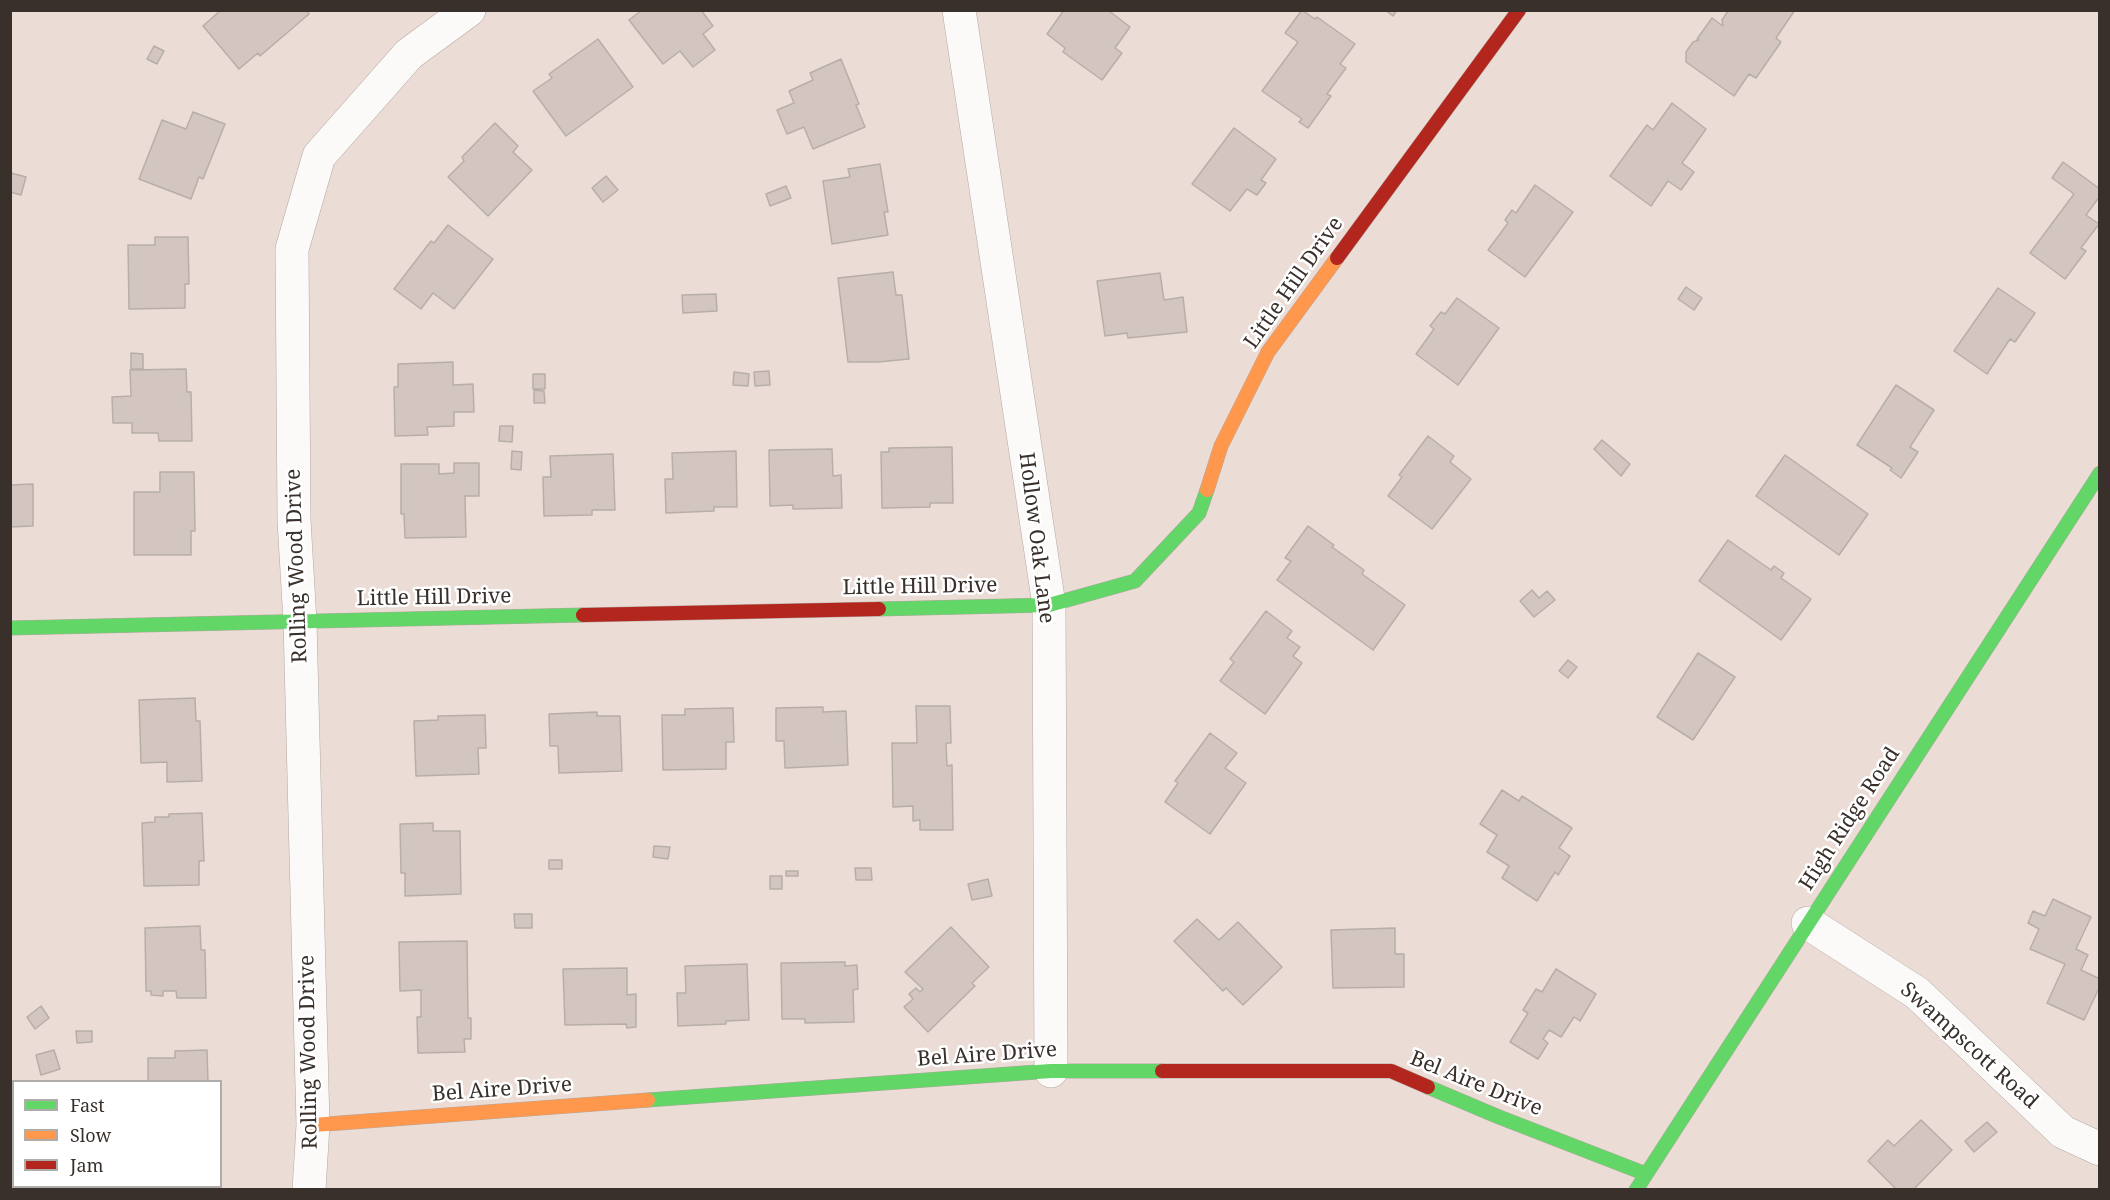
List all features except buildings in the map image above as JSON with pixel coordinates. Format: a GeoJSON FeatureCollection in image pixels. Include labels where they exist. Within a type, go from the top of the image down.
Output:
{"type":"FeatureCollection","features":[{"type":"Feature","properties":{"kind":"street","name":"Rolling Wood Drive"},"geometry":{"type":"LineString","coordinates":[[309,1190],[313,1125],[300,622],[294,520],[292,249],[320,156],[409,54],[469,10]]}},
{"type":"Feature","properties":{"kind":"street","name":"Hollow Oak Lane"},"geometry":{"type":"LineString","coordinates":[[959,10],[1049,605],[1051,1071]]}},
{"type":"Feature","properties":{"kind":"street","name":"Little Hill Drive"},"geometry":{"type":"LineString","coordinates":[[10,628],[1049,605],[1135,581],[1199,513],[1221,446],[1268,352],[1519,10]]}},
{"type":"Feature","properties":{"kind":"street","name":"High Ridge Road"},"geometry":{"type":"LineString","coordinates":[[1636,1190],[2100,473]]}},
{"type":"Feature","properties":{"kind":"street","name":"Swampscott Road"},"geometry":{"type":"LineString","coordinates":[[1808,923],[1917,993],[2063,1132],[2100,1149]]}},
{"type":"Feature","properties":{"kind":"street","name":"Bel Aire Drive"},"geometry":{"type":"LineString","coordinates":[[313,1125],[1051,1071],[1391,1071],[1499,1117],[1646,1174]]}},
{"type":"Feature","properties":{"kind":"traffic: fast"},"geometry":{"type":"LineString","coordinates":[[1636,1190],[2100,473]]}},
{"type":"Feature","properties":{"kind":"traffic: fast"},"geometry":{"type":"LineString","coordinates":[[879,609],[1049,605],[1135,581],[1199,513],[1207,490]]}},
{"type":"Feature","properties":{"kind":"traffic: fast"},"geometry":{"type":"LineString","coordinates":[[10,628],[583,615]]}},
{"type":"Feature","properties":{"kind":"traffic: fast"},"geometry":{"type":"LineString","coordinates":[[648,1100],[1051,1071],[1162,1071]]}},
{"type":"Feature","properties":{"kind":"traffic: fast"},"geometry":{"type":"LineString","coordinates":[[1428,1087],[1646,1174]]}},
{"type":"Feature","properties":{"kind":"traffic: slow"},"geometry":{"type":"LineString","coordinates":[[1207,490],[1221,446],[1268,352],[1337,258]]}},
{"type":"Feature","properties":{"kind":"traffic: slow"},"geometry":{"type":"LineString","coordinates":[[313,1125],[648,1100]]}},
{"type":"Feature","properties":{"kind":"traffic: jam"},"geometry":{"type":"LineString","coordinates":[[1337,258],[1519,10]]}},
{"type":"Feature","properties":{"kind":"traffic: jam"},"geometry":{"type":"LineString","coordinates":[[583,615],[879,609]]}},
{"type":"Feature","properties":{"kind":"traffic: jam"},"geometry":{"type":"LineString","coordinates":[[1162,1071],[1391,1071],[1428,1087]]}}]}
